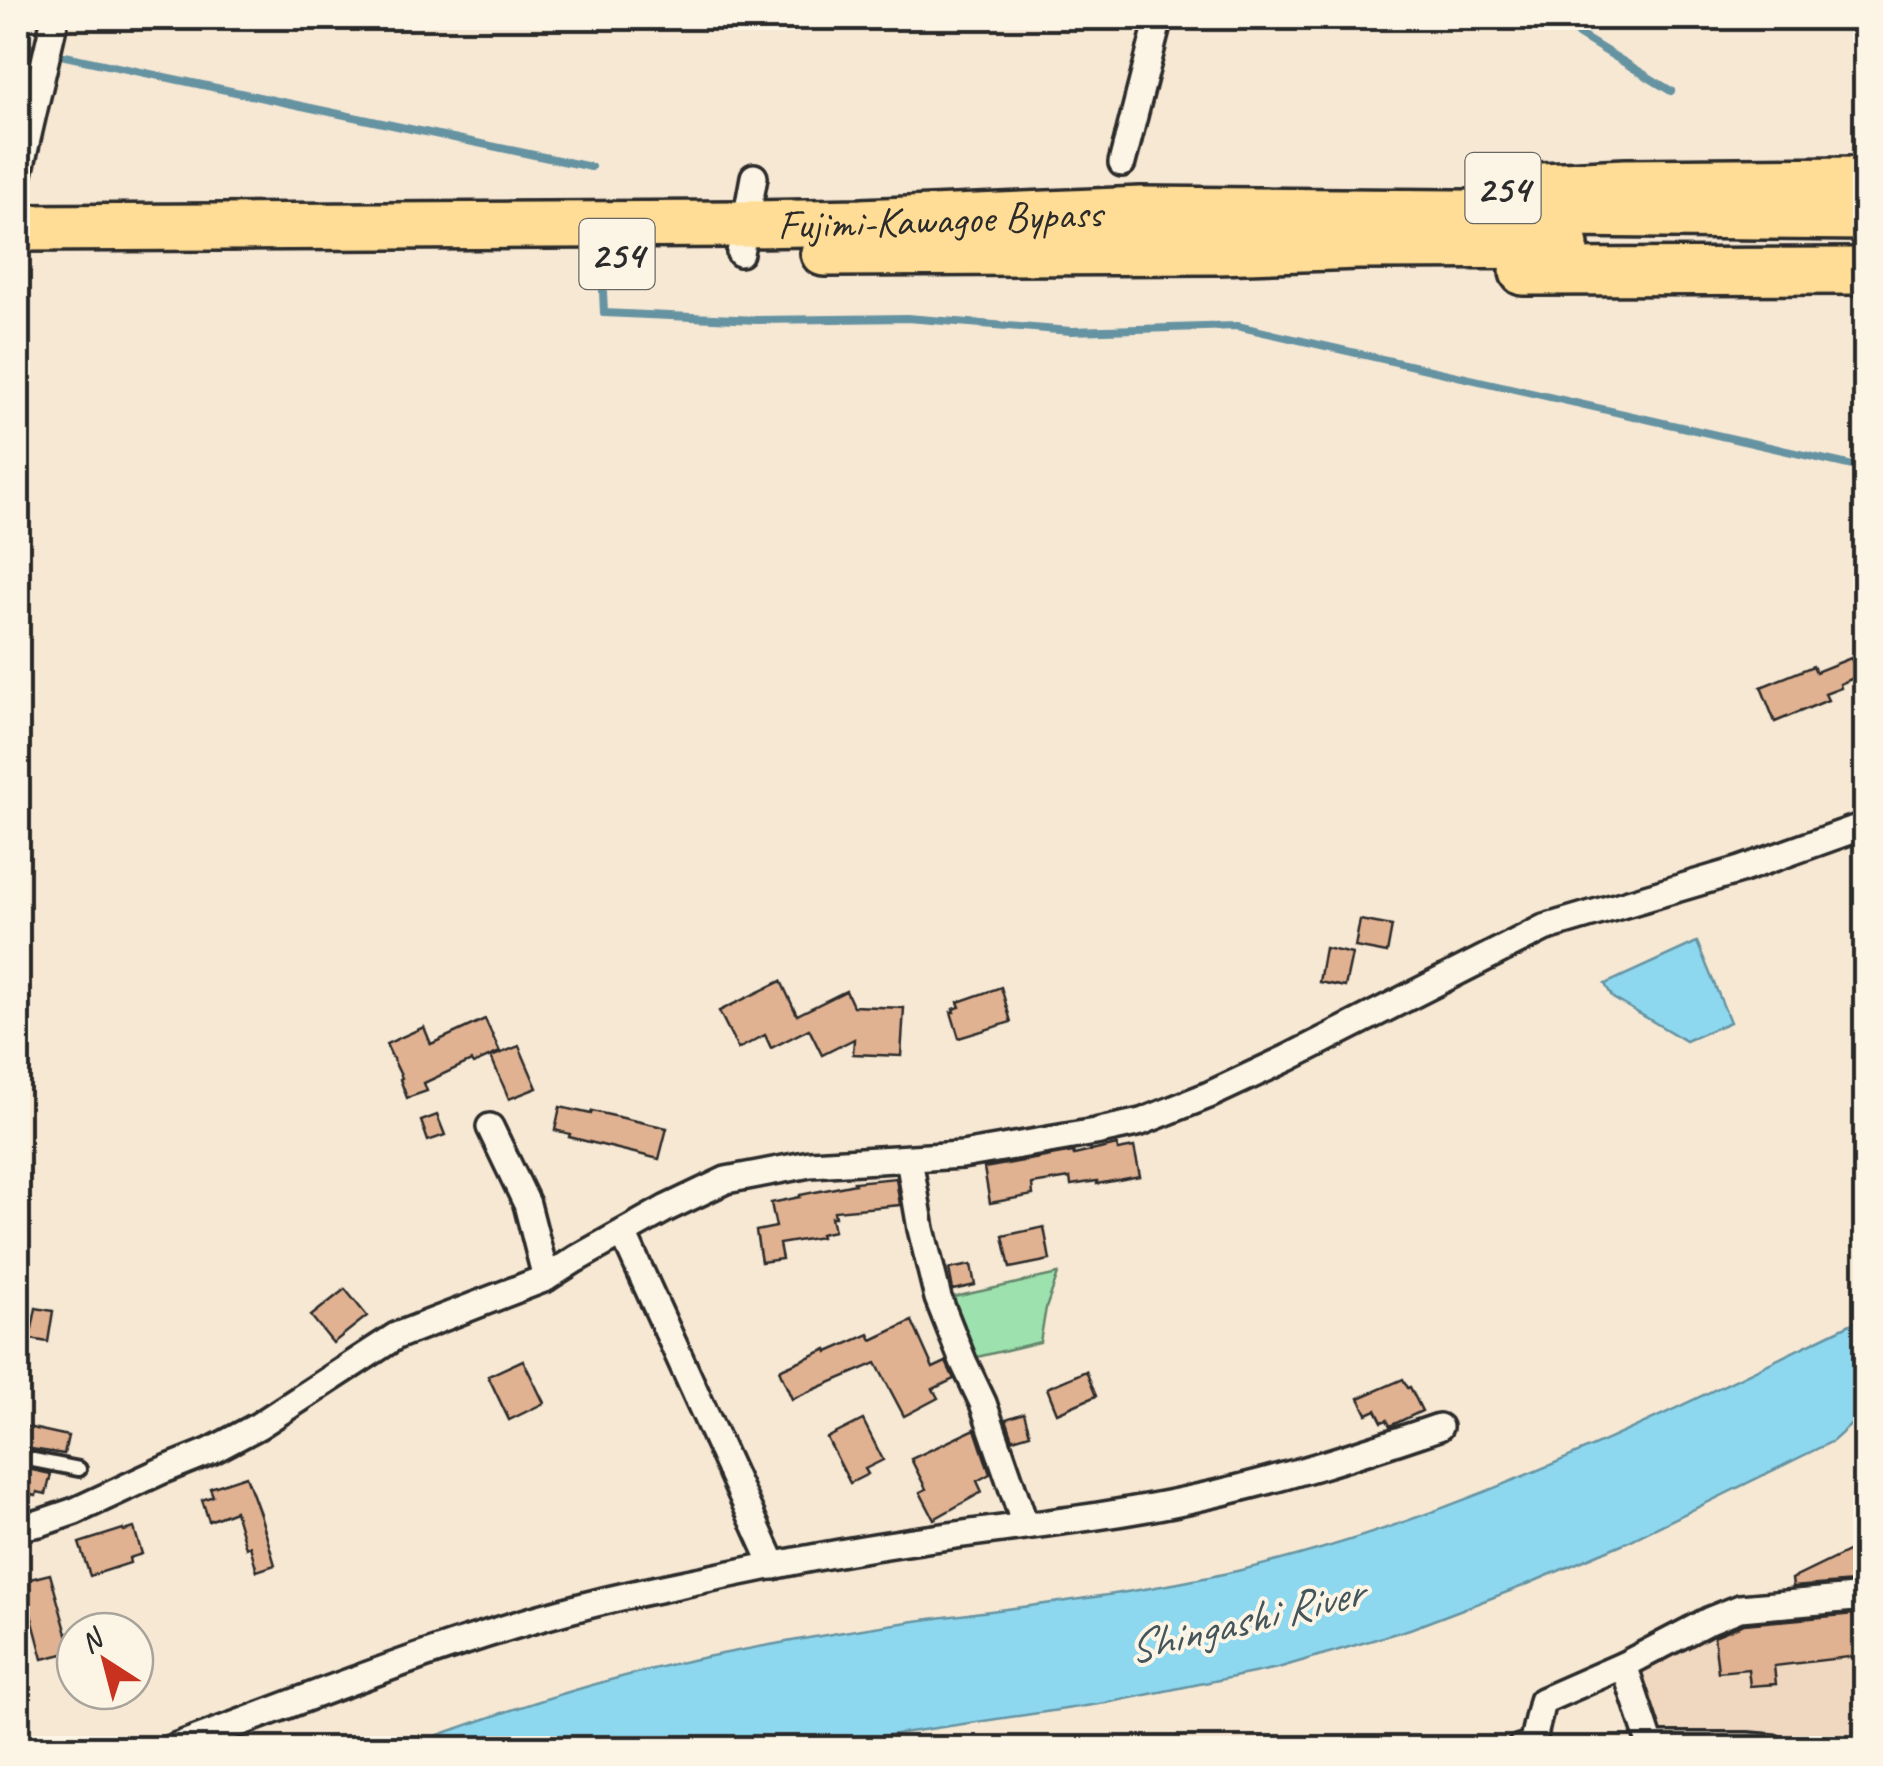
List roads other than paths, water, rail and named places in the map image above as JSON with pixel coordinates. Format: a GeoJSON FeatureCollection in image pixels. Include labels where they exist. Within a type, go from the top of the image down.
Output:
{"type":"FeatureCollection","features":[{"type":"Feature","properties":{"kind":"highway","name":"254"},"geometry":{"type":"LineString","coordinates":[[1141,210],[1626,182],[1866,180]]}},
{"type":"Feature","properties":{"kind":"highway","name":"Fujimi-Kawagoe Bypass"},"geometry":{"type":"LineString","coordinates":[[18,257],[742,239],[861,222],[1141,210],[1866,244]]}},
{"type":"Feature","properties":{"kind":"highway","name":"Fujimi-Kawagoe Bypass"},"geometry":{"type":"LineString","coordinates":[[18,228],[1218,251],[1283,272],[1805,243],[1866,217]]}},
{"type":"Feature","properties":{"kind":"highway","name":"254"},"geometry":{"type":"LineString","coordinates":[[1805,243],[1866,272]]}},
{"type":"Feature","properties":{"kind":"highway","name":"254"},"geometry":{"type":"LineString","coordinates":[[1805,243],[1847,292],[1866,296]]}},
{"type":"Feature","properties":{"kind":"street"},"geometry":{"type":"LineString","coordinates":[[18,178],[55,18]]}},
{"type":"Feature","properties":{"kind":"street"},"geometry":{"type":"LineString","coordinates":[[1122,163],[1159,18]]}},
{"type":"Feature","properties":{"kind":"street"},"geometry":{"type":"LineString","coordinates":[[742,239],[754,177]]}},
{"type":"Feature","properties":{"kind":"street"},"geometry":{"type":"LineString","coordinates":[[18,1527],[75,1511],[211,1451],[258,1426],[396,1336],[546,1278],[694,1194],[726,1180],[810,1164],[962,1155],[1141,1122],[1288,1058],[1544,928],[1692,885],[1866,825]]}},
{"type":"Feature","properties":{"kind":"street"},"geometry":{"type":"LineString","coordinates":[[1836,836],[1866,836]]}},
{"type":"Feature","properties":{"kind":"street"},"geometry":{"type":"LineString","coordinates":[[490,1127],[527,1204],[546,1278]]}},
{"type":"Feature","properties":{"kind":"street"},"geometry":{"type":"LineString","coordinates":[[909,1160],[938,1298],[983,1403],[1023,1525]]}},
{"type":"Feature","properties":{"kind":"street"},"geometry":{"type":"LineString","coordinates":[[623,1233],[774,1566]]}},
{"type":"Feature","properties":{"kind":"street"},"geometry":{"type":"LineString","coordinates":[[172,1748],[452,1647],[636,1594],[894,1544],[1188,1500],[1350,1458],[1439,1427]]}},
{"type":"Feature","properties":{"kind":"street"},"geometry":{"type":"LineString","coordinates":[[1520,1748],[1532,1745],[1542,1700],[1624,1665],[1710,1620],[1740,1608],[1866,1597]]}},
{"type":"Feature","properties":{"kind":"street"},"geometry":{"type":"LineString","coordinates":[[1624,1665],[1652,1746],[1772,1748]]}},
{"type":"Feature","properties":{"kind":"lane"},"geometry":{"type":"LineString","coordinates":[[18,1456],[79,1469]]}},
{"type":"Feature","properties":{"kind":"water"},"geometry":{"type":"Polygon","coordinates":[[[1697,942],[1730,1022],[1686,1041],[1613,998],[1605,984],[1697,942]]]}},
{"type":"Feature","properties":{"kind":"water","name":"Shingashi River"},"geometry":{"type":"Polygon","coordinates":[[[1865,1317],[1865,1412],[1833,1441],[1629,1541],[1523,1586],[1410,1629],[1278,1668],[1106,1703],[801,1748],[402,1748],[563,1694],[686,1661],[858,1630],[1154,1587],[1237,1571],[1319,1549],[1400,1524],[1558,1462],[1865,1317]]]}},
{"type":"Feature","properties":{"kind":"waterway"},"geometry":{"type":"LineString","coordinates":[[1552,18],[1671,91]]}},
{"type":"Feature","properties":{"kind":"waterway"},"geometry":{"type":"LineString","coordinates":[[18,44],[29,46]]}},
{"type":"Feature","properties":{"kind":"waterway"},"geometry":{"type":"LineString","coordinates":[[65,56],[591,167]]}},
{"type":"Feature","properties":{"kind":"waterway"},"geometry":{"type":"LineString","coordinates":[[603,291],[604,313],[757,320],[907,318],[1071,331],[1237,326],[1866,469]]}}]}
